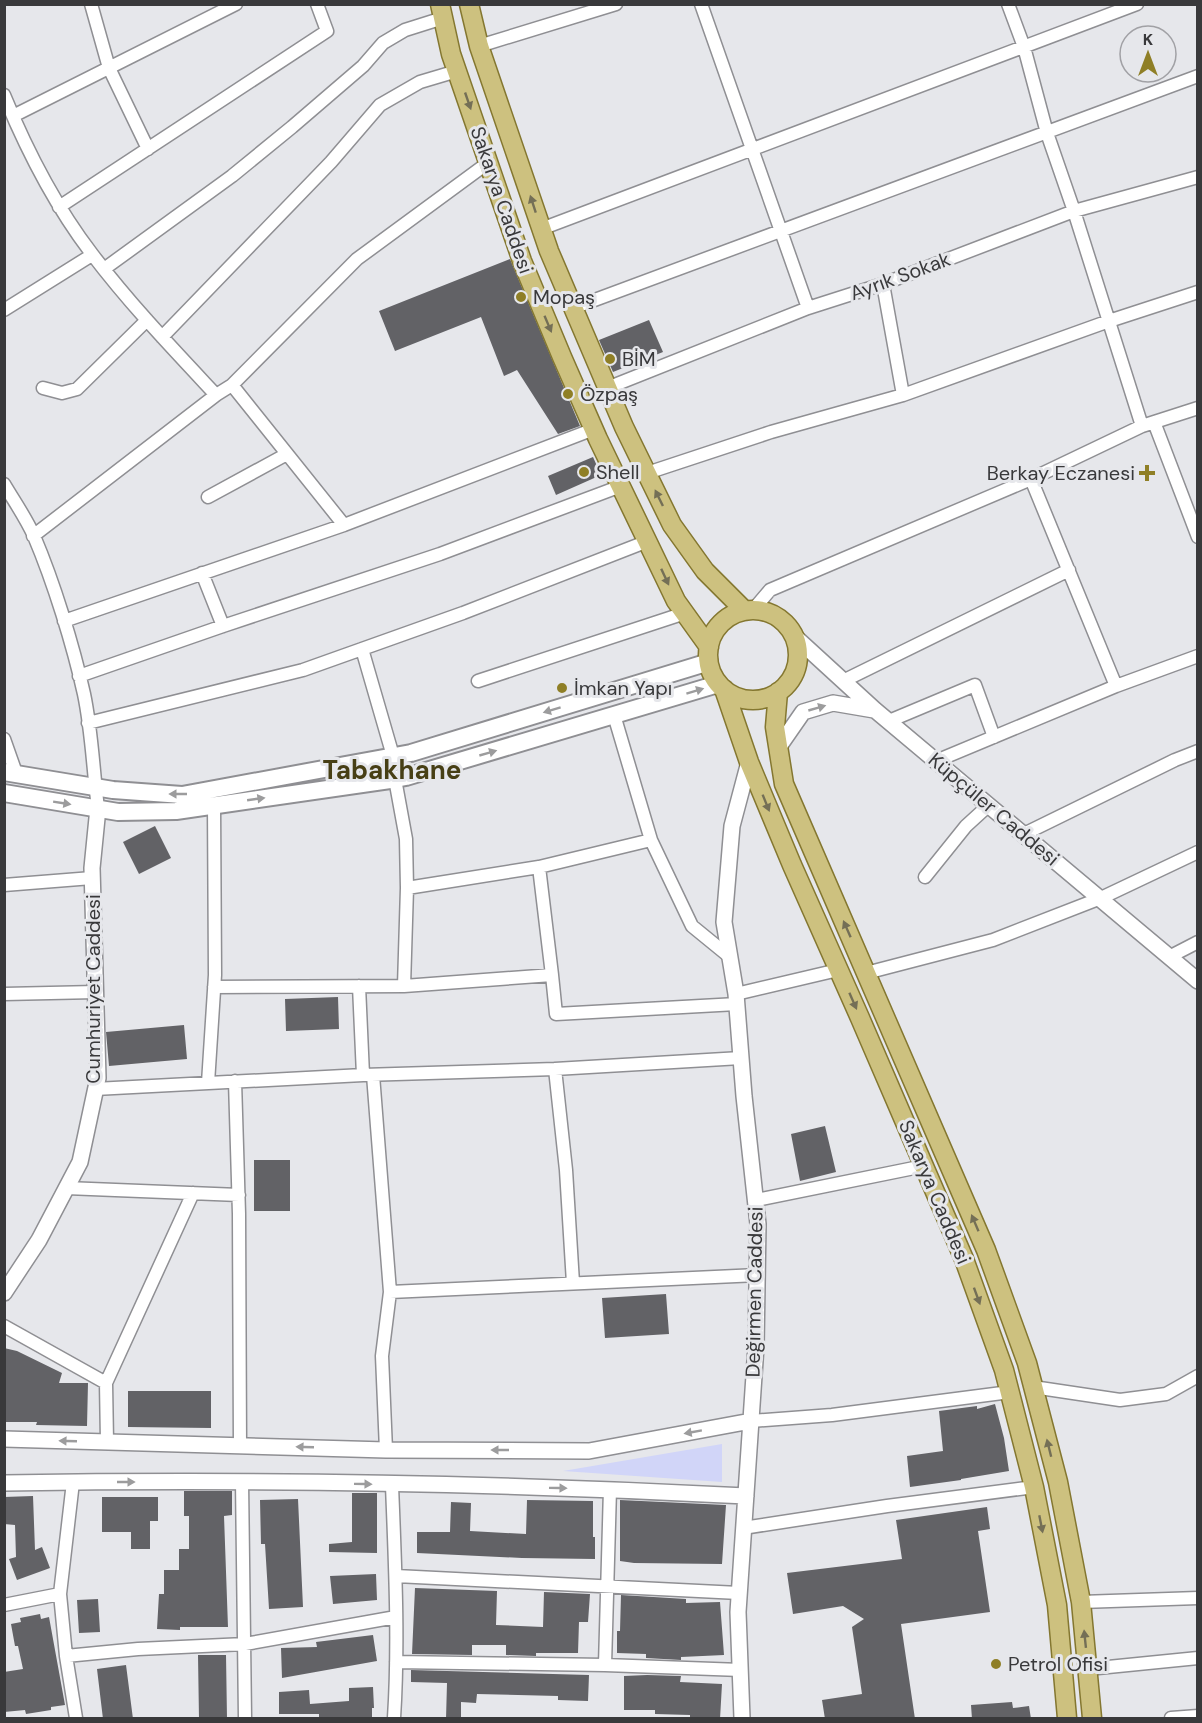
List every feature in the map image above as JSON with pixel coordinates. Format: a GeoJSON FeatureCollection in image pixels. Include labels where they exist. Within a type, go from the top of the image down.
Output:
{"type":"FeatureCollection","features":[{"type":"Feature","properties":{"kind":"main road","name":"Sakarya Caddesi"},"geometry":{"type":"LineString","coordinates":[[469,4],[479,46],[541,229],[607,388],[672,525],[705,571],[749,610]]}},
{"type":"Feature","properties":{"kind":"main road","name":"Sakarya Caddesi"},"geometry":{"type":"LineString","coordinates":[[441,11],[457,71],[522,261],[621,486],[676,601],[709,655]]}},
{"type":"Feature","properties":{"kind":"main road"},"geometry":{"type":"LineString","coordinates":[[749,610],[765,612],[777,617],[793,635],[798,647],[795,673],[788,684],[778,692],[765,698],[750,700],[736,696],[721,686],[709,655],[713,634],[721,623],[732,615],[749,610]]}},
{"type":"Feature","properties":{"kind":"main road"},"geometry":{"type":"LineString","coordinates":[[10,772],[113,790],[182,795],[411,753],[709,655]]}},
{"type":"Feature","properties":{"kind":"main road","name":"Sakarya Caddesi"},"geometry":{"type":"LineString","coordinates":[[721,686],[749,762],[792,865],[964,1259],[1004,1370],[1034,1487],[1057,1605],[1067,1719]]}},
{"type":"Feature","properties":{"kind":"main road"},"geometry":{"type":"LineString","coordinates":[[4,793],[118,812],[176,811],[395,779],[721,686]]}},
{"type":"Feature","properties":{"kind":"main road","name":"Sakarya Caddesi"},"geometry":{"type":"LineString","coordinates":[[778,692],[775,727],[784,784],[986,1250],[1027,1363],[1058,1482],[1081,1602],[1092,1719]]}},
{"type":"Feature","properties":{"kind":"street"},"geometry":{"type":"LineString","coordinates":[[91,4],[109,68],[148,149]]}},
{"type":"Feature","properties":{"kind":"street"},"geometry":{"type":"LineString","coordinates":[[13,116],[236,4]]}},
{"type":"Feature","properties":{"kind":"street"},"geometry":{"type":"LineString","coordinates":[[59,207],[327,32],[317,4]]}},
{"type":"Feature","properties":{"kind":"street"},"geometry":{"type":"LineString","coordinates":[[479,46],[616,4]]}},
{"type":"Feature","properties":{"kind":"street"},"geometry":{"type":"LineString","coordinates":[[701,4],[808,308]]}},
{"type":"Feature","properties":{"kind":"street"},"geometry":{"type":"LineString","coordinates":[[1008,4],[1024,47],[1047,133],[1109,321],[1148,424],[1197,537]]}},
{"type":"Feature","properties":{"kind":"street"},"geometry":{"type":"LineString","coordinates":[[541,229],[1024,47],[1109,9],[1137,4]]}},
{"type":"Feature","properties":{"kind":"street"},"geometry":{"type":"LineString","coordinates":[[104,269],[232,176],[363,66],[383,43],[441,11]]}},
{"type":"Feature","properties":{"kind":"street"},"geometry":{"type":"LineString","coordinates":[[162,337],[332,162],[380,105],[420,82],[457,71]]}},
{"type":"Feature","properties":{"kind":"street"},"geometry":{"type":"LineString","coordinates":[[573,308],[1197,76]]}},
{"type":"Feature","properties":{"kind":"street"},"geometry":{"type":"LineString","coordinates":[[4,95],[59,207],[92,255],[162,337],[216,395]]}},
{"type":"Feature","properties":{"kind":"street"},"geometry":{"type":"LineString","coordinates":[[33,536],[232,385],[357,259],[489,162]]}},
{"type":"Feature","properties":{"kind":"street","name":"Ayrık Sokak"},"geometry":{"type":"LineString","coordinates":[[607,388],[808,308],[883,284],[1074,211],[1197,177]]}},
{"type":"Feature","properties":{"kind":"street"},"geometry":{"type":"LineString","coordinates":[[4,310],[92,255]]}},
{"type":"Feature","properties":{"kind":"street"},"geometry":{"type":"LineString","coordinates":[[883,284],[903,395]]}},
{"type":"Feature","properties":{"kind":"street"},"geometry":{"type":"LineString","coordinates":[[647,473],[771,432],[903,395],[1197,292]]}},
{"type":"Feature","properties":{"kind":"street"},"geometry":{"type":"LineString","coordinates":[[43,388],[62,393],[77,389],[147,320]]}},
{"type":"Feature","properties":{"kind":"street"},"geometry":{"type":"LineString","coordinates":[[232,385],[344,525]]}},
{"type":"Feature","properties":{"kind":"street"},"geometry":{"type":"LineString","coordinates":[[749,610],[770,590],[1031,479],[1148,424],[1197,408]]}},
{"type":"Feature","properties":{"kind":"street"},"geometry":{"type":"LineString","coordinates":[[64,621],[344,525],[594,429]]}},
{"type":"Feature","properties":{"kind":"street"},"geometry":{"type":"LineString","coordinates":[[207,497],[287,454]]}},
{"type":"Feature","properties":{"kind":"street"},"geometry":{"type":"LineString","coordinates":[[1031,479],[1116,686]]}},
{"type":"Feature","properties":{"kind":"street"},"geometry":{"type":"LineString","coordinates":[[4,484],[33,536],[64,621],[79,676],[88,723],[94,756],[94,786],[98,808]]}},
{"type":"Feature","properties":{"kind":"street"},"geometry":{"type":"LineString","coordinates":[[79,676],[440,554],[621,486]]}},
{"type":"Feature","properties":{"kind":"street"},"geometry":{"type":"LineString","coordinates":[[88,723],[303,670],[648,541]]}},
{"type":"Feature","properties":{"kind":"street"},"geometry":{"type":"LineString","coordinates":[[843,681],[1069,570]]}},
{"type":"Feature","properties":{"kind":"street"},"geometry":{"type":"LineString","coordinates":[[202,573],[223,626]]}},
{"type":"Feature","properties":{"kind":"street"},"geometry":{"type":"LineString","coordinates":[[478,681],[685,613]]}},
{"type":"Feature","properties":{"kind":"street","name":"Küpçüler Caddesi"},"geometry":{"type":"LineString","coordinates":[[793,635],[875,710],[1197,981]]}},
{"type":"Feature","properties":{"kind":"street"},"geometry":{"type":"LineString","coordinates":[[363,649],[393,756]]}},
{"type":"Feature","properties":{"kind":"street"},"geometry":{"type":"LineString","coordinates":[[936,761],[1116,686],[1197,656]]}},
{"type":"Feature","properties":{"kind":"street"},"geometry":{"type":"LineString","coordinates":[[889,721],[975,685],[994,737]]}},
{"type":"Feature","properties":{"kind":"street"},"geometry":{"type":"LineString","coordinates":[[778,748],[802,712],[833,703],[875,710]]}},
{"type":"Feature","properties":{"kind":"street"},"geometry":{"type":"LineString","coordinates":[[614,715],[651,840],[693,926],[730,957]]}},
{"type":"Feature","properties":{"kind":"street"},"geometry":{"type":"LineString","coordinates":[[4,739],[10,772]]}},
{"type":"Feature","properties":{"kind":"street"},"geometry":{"type":"LineString","coordinates":[[1024,834],[1197,751]]}},
{"type":"Feature","properties":{"kind":"street","name":"Değirmen Caddesi"},"geometry":{"type":"LineString","coordinates":[[742,1719],[738,1612],[756,1346],[758,1224],[737,999],[724,922],[732,826],[749,762]]}},
{"type":"Feature","properties":{"kind":"street"},"geometry":{"type":"LineString","coordinates":[[395,779],[406,839],[404,986]]}},
{"type":"Feature","properties":{"kind":"street"},"geometry":{"type":"LineString","coordinates":[[208,1083],[214,987],[214,805]]}},
{"type":"Feature","properties":{"kind":"street"},"geometry":{"type":"LineString","coordinates":[[925,877],[966,826],[989,805]]}},
{"type":"Feature","properties":{"kind":"street","name":"Cumhuriyet Caddesi"},"geometry":{"type":"LineString","coordinates":[[4,1293],[39,1240],[80,1162],[98,1078],[92,878],[98,808]]}},
{"type":"Feature","properties":{"kind":"street"},"geometry":{"type":"LineString","coordinates":[[407,888],[539,867],[651,840]]}},
{"type":"Feature","properties":{"kind":"street"},"geometry":{"type":"LineString","coordinates":[[866,973],[993,940],[1101,898],[1197,852]]}},
{"type":"Feature","properties":{"kind":"street"},"geometry":{"type":"LineString","coordinates":[[539,867],[556,1014],[737,999],[838,970]]}},
{"type":"Feature","properties":{"kind":"street"},"geometry":{"type":"LineString","coordinates":[[4,885],[92,878]]}},
{"type":"Feature","properties":{"kind":"street"},"geometry":{"type":"LineString","coordinates":[[1169,957],[1197,942]]}},
{"type":"Feature","properties":{"kind":"street"},"geometry":{"type":"LineString","coordinates":[[214,987],[404,986],[552,975]]}},
{"type":"Feature","properties":{"kind":"street"},"geometry":{"type":"LineString","coordinates":[[359,986],[390,1292],[382,1356],[386,1450]]}},
{"type":"Feature","properties":{"kind":"street"},"geometry":{"type":"LineString","coordinates":[[4,994],[96,992]]}},
{"type":"Feature","properties":{"kind":"street"},"geometry":{"type":"LineString","coordinates":[[95,1089],[368,1075],[555,1069],[741,1058]]}},
{"type":"Feature","properties":{"kind":"street"},"geometry":{"type":"LineString","coordinates":[[555,1069],[566,1170],[573,1284]]}},
{"type":"Feature","properties":{"kind":"street"},"geometry":{"type":"LineString","coordinates":[[235,1081],[239,1195],[240,1446]]}},
{"type":"Feature","properties":{"kind":"street"},"geometry":{"type":"LineString","coordinates":[[756,1200],[924,1166]]}},
{"type":"Feature","properties":{"kind":"street"},"geometry":{"type":"LineString","coordinates":[[66,1188],[239,1195]]}},
{"type":"Feature","properties":{"kind":"street"},"geometry":{"type":"LineString","coordinates":[[107,1442],[106,1383],[193,1193]]}},
{"type":"Feature","properties":{"kind":"street"},"geometry":{"type":"LineString","coordinates":[[390,1292],[758,1275]]}},
{"type":"Feature","properties":{"kind":"street"},"geometry":{"type":"LineString","coordinates":[[4,1326],[106,1383]]}},
{"type":"Feature","properties":{"kind":"street"},"geometry":{"type":"LineString","coordinates":[[1033,1387],[1120,1400],[1166,1394],[1197,1376]]}},
{"type":"Feature","properties":{"kind":"street"},"geometry":{"type":"LineString","coordinates":[[4,1439],[386,1450],[589,1451],[751,1421],[832,1415],[1010,1392]]}},
{"type":"Feature","properties":{"kind":"street"},"geometry":{"type":"LineString","coordinates":[[4,1483],[242,1481],[610,1489],[746,1496]]}},
{"type":"Feature","properties":{"kind":"street"},"geometry":{"type":"LineString","coordinates":[[242,1481],[245,1719]]}},
{"type":"Feature","properties":{"kind":"street"},"geometry":{"type":"LineString","coordinates":[[73,1482],[60,1594],[66,1656],[76,1719]]}},
{"type":"Feature","properties":{"kind":"street"},"geometry":{"type":"LineString","coordinates":[[392,1485],[396,1576],[394,1719]]}},
{"type":"Feature","properties":{"kind":"street"},"geometry":{"type":"LineString","coordinates":[[743,1528],[1034,1487]]}},
{"type":"Feature","properties":{"kind":"street"},"geometry":{"type":"LineString","coordinates":[[605,1665],[610,1489]]}},
{"type":"Feature","properties":{"kind":"street"},"geometry":{"type":"LineString","coordinates":[[396,1576],[740,1593]]}},
{"type":"Feature","properties":{"kind":"street"},"geometry":{"type":"LineString","coordinates":[[4,1605],[60,1594]]}},
{"type":"Feature","properties":{"kind":"street"},"geometry":{"type":"LineString","coordinates":[[1081,1602],[1197,1598]]}},
{"type":"Feature","properties":{"kind":"street"},"geometry":{"type":"LineString","coordinates":[[66,1656],[138,1648],[245,1644],[396,1617]]}},
{"type":"Feature","properties":{"kind":"street"},"geometry":{"type":"LineString","coordinates":[[1088,1668],[1197,1658]]}},
{"type":"Feature","properties":{"kind":"street"},"geometry":{"type":"LineString","coordinates":[[396,1662],[605,1665],[741,1670]]}},
{"type":"Feature","properties":{"kind":"street"},"geometry":{"type":"LineString","coordinates":[[1171,1719],[1197,1716]]}},
{"type":"Feature","properties":{"kind":"shaded area"},"geometry":{"type":"Polygon","coordinates":[[[722,1444],[722,1482],[563,1471],[722,1444]]]}},
{"type":"Feature","properties":{"kind":"building"},"geometry":{"type":"Polygon","coordinates":[[[510,259],[580,426],[558,434],[517,370],[504,376],[481,317],[395,351],[379,311],[510,259]]]}},
{"type":"Feature","properties":{"kind":"building"},"geometry":{"type":"Polygon","coordinates":[[[649,320],[663,352],[613,372],[599,340],[649,320]]]}},
{"type":"Feature","properties":{"kind":"building"},"geometry":{"type":"Polygon","coordinates":[[[593,457],[601,475],[556,495],[548,476],[593,457]]]}},
{"type":"Feature","properties":{"kind":"building"},"geometry":{"type":"Polygon","coordinates":[[[155,826],[171,858],[139,874],[123,842],[155,826]]]}},
{"type":"Feature","properties":{"kind":"building"},"geometry":{"type":"Polygon","coordinates":[[[338,997],[339,1029],[286,1031],[285,999],[338,997]]]}},
{"type":"Feature","properties":{"kind":"building"},"geometry":{"type":"Polygon","coordinates":[[[184,1025],[187,1059],[109,1066],[106,1032],[184,1025]]]}},
{"type":"Feature","properties":{"kind":"building"},"geometry":{"type":"Polygon","coordinates":[[[825,1126],[836,1172],[800,1181],[791,1134],[825,1126]]]}},
{"type":"Feature","properties":{"kind":"building"},"geometry":{"type":"Polygon","coordinates":[[[254,1160],[290,1160],[290,1211],[254,1211],[254,1160]]]}},
{"type":"Feature","properties":{"kind":"building"},"geometry":{"type":"Polygon","coordinates":[[[666,1294],[669,1334],[605,1338],[602,1298],[666,1294]]]}},
{"type":"Feature","properties":{"kind":"building"},"geometry":{"type":"Polygon","coordinates":[[[4,1348],[17,1351],[62,1373],[59,1383],[88,1383],[87,1426],[4,1422],[4,1348]]]}},
{"type":"Feature","properties":{"kind":"building"},"geometry":{"type":"Polygon","coordinates":[[[128,1391],[211,1391],[211,1428],[128,1427],[128,1391]]]}},
{"type":"Feature","properties":{"kind":"building"},"geometry":{"type":"Polygon","coordinates":[[[995,1404],[1004,1438],[1009,1471],[910,1487],[907,1456],[943,1451],[939,1411],[977,1406],[977,1409],[995,1404]]]}},
{"type":"Feature","properties":{"kind":"building"},"geometry":{"type":"Polygon","coordinates":[[[184,1491],[232,1491],[232,1515],[224,1516],[228,1627],[157,1629],[159,1594],[164,1594],[164,1570],[179,1570],[179,1549],[189,1549],[189,1516],[184,1516],[184,1491]]]}},
{"type":"Feature","properties":{"kind":"building"},"geometry":{"type":"Polygon","coordinates":[[[352,1493],[377,1493],[377,1553],[329,1552],[329,1544],[352,1542],[352,1493]]]}},
{"type":"Feature","properties":{"kind":"building"},"geometry":{"type":"Polygon","coordinates":[[[33,1496],[35,1550],[42,1547],[50,1568],[17,1580],[9,1559],[16,1557],[15,1525],[4,1524],[4,1497],[33,1496]]]}},
{"type":"Feature","properties":{"kind":"building"},"geometry":{"type":"Polygon","coordinates":[[[102,1497],[158,1497],[158,1521],[150,1521],[150,1549],[131,1549],[131,1532],[102,1532],[102,1497]]]}},
{"type":"Feature","properties":{"kind":"building"},"geometry":{"type":"Polygon","coordinates":[[[298,1499],[303,1607],[269,1609],[265,1544],[261,1544],[260,1500],[298,1499]]]}},
{"type":"Feature","properties":{"kind":"building"},"geometry":{"type":"Polygon","coordinates":[[[527,1500],[593,1501],[595,1559],[417,1553],[417,1532],[450,1532],[451,1502],[471,1503],[470,1531],[526,1534],[527,1500]]]}},
{"type":"Feature","properties":{"kind":"building"},"geometry":{"type":"Polygon","coordinates":[[[620,1500],[726,1505],[722,1564],[620,1561],[620,1500]]]}},
{"type":"Feature","properties":{"kind":"building"},"geometry":{"type":"Polygon","coordinates":[[[987,1507],[990,1529],[978,1531],[990,1612],[901,1624],[915,1719],[825,1719],[822,1700],[862,1694],[852,1627],[864,1619],[843,1606],[793,1614],[787,1573],[902,1559],[896,1520],[987,1507]]]}},
{"type":"Feature","properties":{"kind":"building"},"geometry":{"type":"Polygon","coordinates":[[[376,1574],[377,1600],[333,1604],[330,1576],[376,1574]]]}},
{"type":"Feature","properties":{"kind":"building"},"geometry":{"type":"Polygon","coordinates":[[[415,1588],[497,1591],[496,1625],[543,1627],[544,1592],[590,1594],[588,1622],[579,1622],[578,1653],[536,1653],[536,1656],[506,1655],[506,1645],[472,1645],[472,1655],[412,1654],[415,1588]]]}},
{"type":"Feature","properties":{"kind":"building"},"geometry":{"type":"Polygon","coordinates":[[[621,1595],[686,1599],[686,1603],[720,1602],[724,1655],[681,1657],[681,1660],[646,1658],[646,1654],[617,1653],[621,1595]]]}},
{"type":"Feature","properties":{"kind":"building"},"geometry":{"type":"Polygon","coordinates":[[[98,1599],[100,1632],[79,1633],[77,1600],[98,1599]]]}},
{"type":"Feature","properties":{"kind":"building"},"geometry":{"type":"Polygon","coordinates":[[[40,1614],[41,1619],[49,1617],[65,1705],[26,1714],[25,1710],[4,1712],[4,1672],[23,1669],[18,1646],[15,1646],[11,1624],[21,1622],[20,1618],[40,1614]]]}},
{"type":"Feature","properties":{"kind":"building"},"geometry":{"type":"Polygon","coordinates":[[[373,1635],[377,1661],[282,1678],[281,1648],[317,1647],[316,1642],[373,1635]]]}},
{"type":"Feature","properties":{"kind":"building"},"geometry":{"type":"Polygon","coordinates":[[[198,1655],[226,1655],[227,1719],[199,1719],[198,1655]]]}},
{"type":"Feature","properties":{"kind":"building"},"geometry":{"type":"Polygon","coordinates":[[[126,1665],[133,1719],[103,1719],[97,1669],[126,1665]]]}},
{"type":"Feature","properties":{"kind":"building"},"geometry":{"type":"Polygon","coordinates":[[[411,1670],[589,1675],[588,1701],[558,1700],[558,1696],[477,1694],[476,1703],[461,1702],[461,1719],[446,1719],[447,1683],[411,1682],[411,1670]]]}},
{"type":"Feature","properties":{"kind":"building"},"geometry":{"type":"Polygon","coordinates":[[[624,1676],[681,1676],[680,1682],[722,1684],[720,1719],[690,1719],[690,1715],[655,1714],[655,1710],[624,1710],[624,1676]]]}},
{"type":"Feature","properties":{"kind":"building"},"geometry":{"type":"Polygon","coordinates":[[[373,1687],[372,1719],[319,1719],[319,1714],[279,1714],[279,1692],[309,1690],[310,1704],[349,1701],[349,1688],[373,1687]]]}},
{"type":"Feature","properties":{"kind":"building"},"geometry":{"type":"Polygon","coordinates":[[[1012,1702],[1013,1708],[1029,1706],[1031,1719],[972,1719],[971,1705],[1012,1702]]]}},
{"type":"Feature","properties":{"kind":"place","name":"Mopaş"},"geometry":{"type":"Point","coordinates":[521,297]}},
{"type":"Feature","properties":{"kind":"place","name":"BİM"},"geometry":{"type":"Point","coordinates":[610,359]}},
{"type":"Feature","properties":{"kind":"place","name":"Özpaş"},"geometry":{"type":"Point","coordinates":[568,394]}},
{"type":"Feature","properties":{"kind":"place","name":"Shell"},"geometry":{"type":"Point","coordinates":[584,472]}},
{"type":"Feature","properties":{"kind":"place","name":"Berkay Eczanesi"},"geometry":{"type":"Point","coordinates":[1147,473]}},
{"type":"Feature","properties":{"kind":"place","name":"İmkan Yapı"},"geometry":{"type":"Point","coordinates":[562,688]}},
{"type":"Feature","properties":{"kind":"place","name":"Petrol Ofisi"},"geometry":{"type":"Point","coordinates":[996,1664]}},
{"type":"Feature","properties":{"kind":"district","name":"Tabakhane"},"geometry":{"type":"Point","coordinates":[392,770]}}]}
